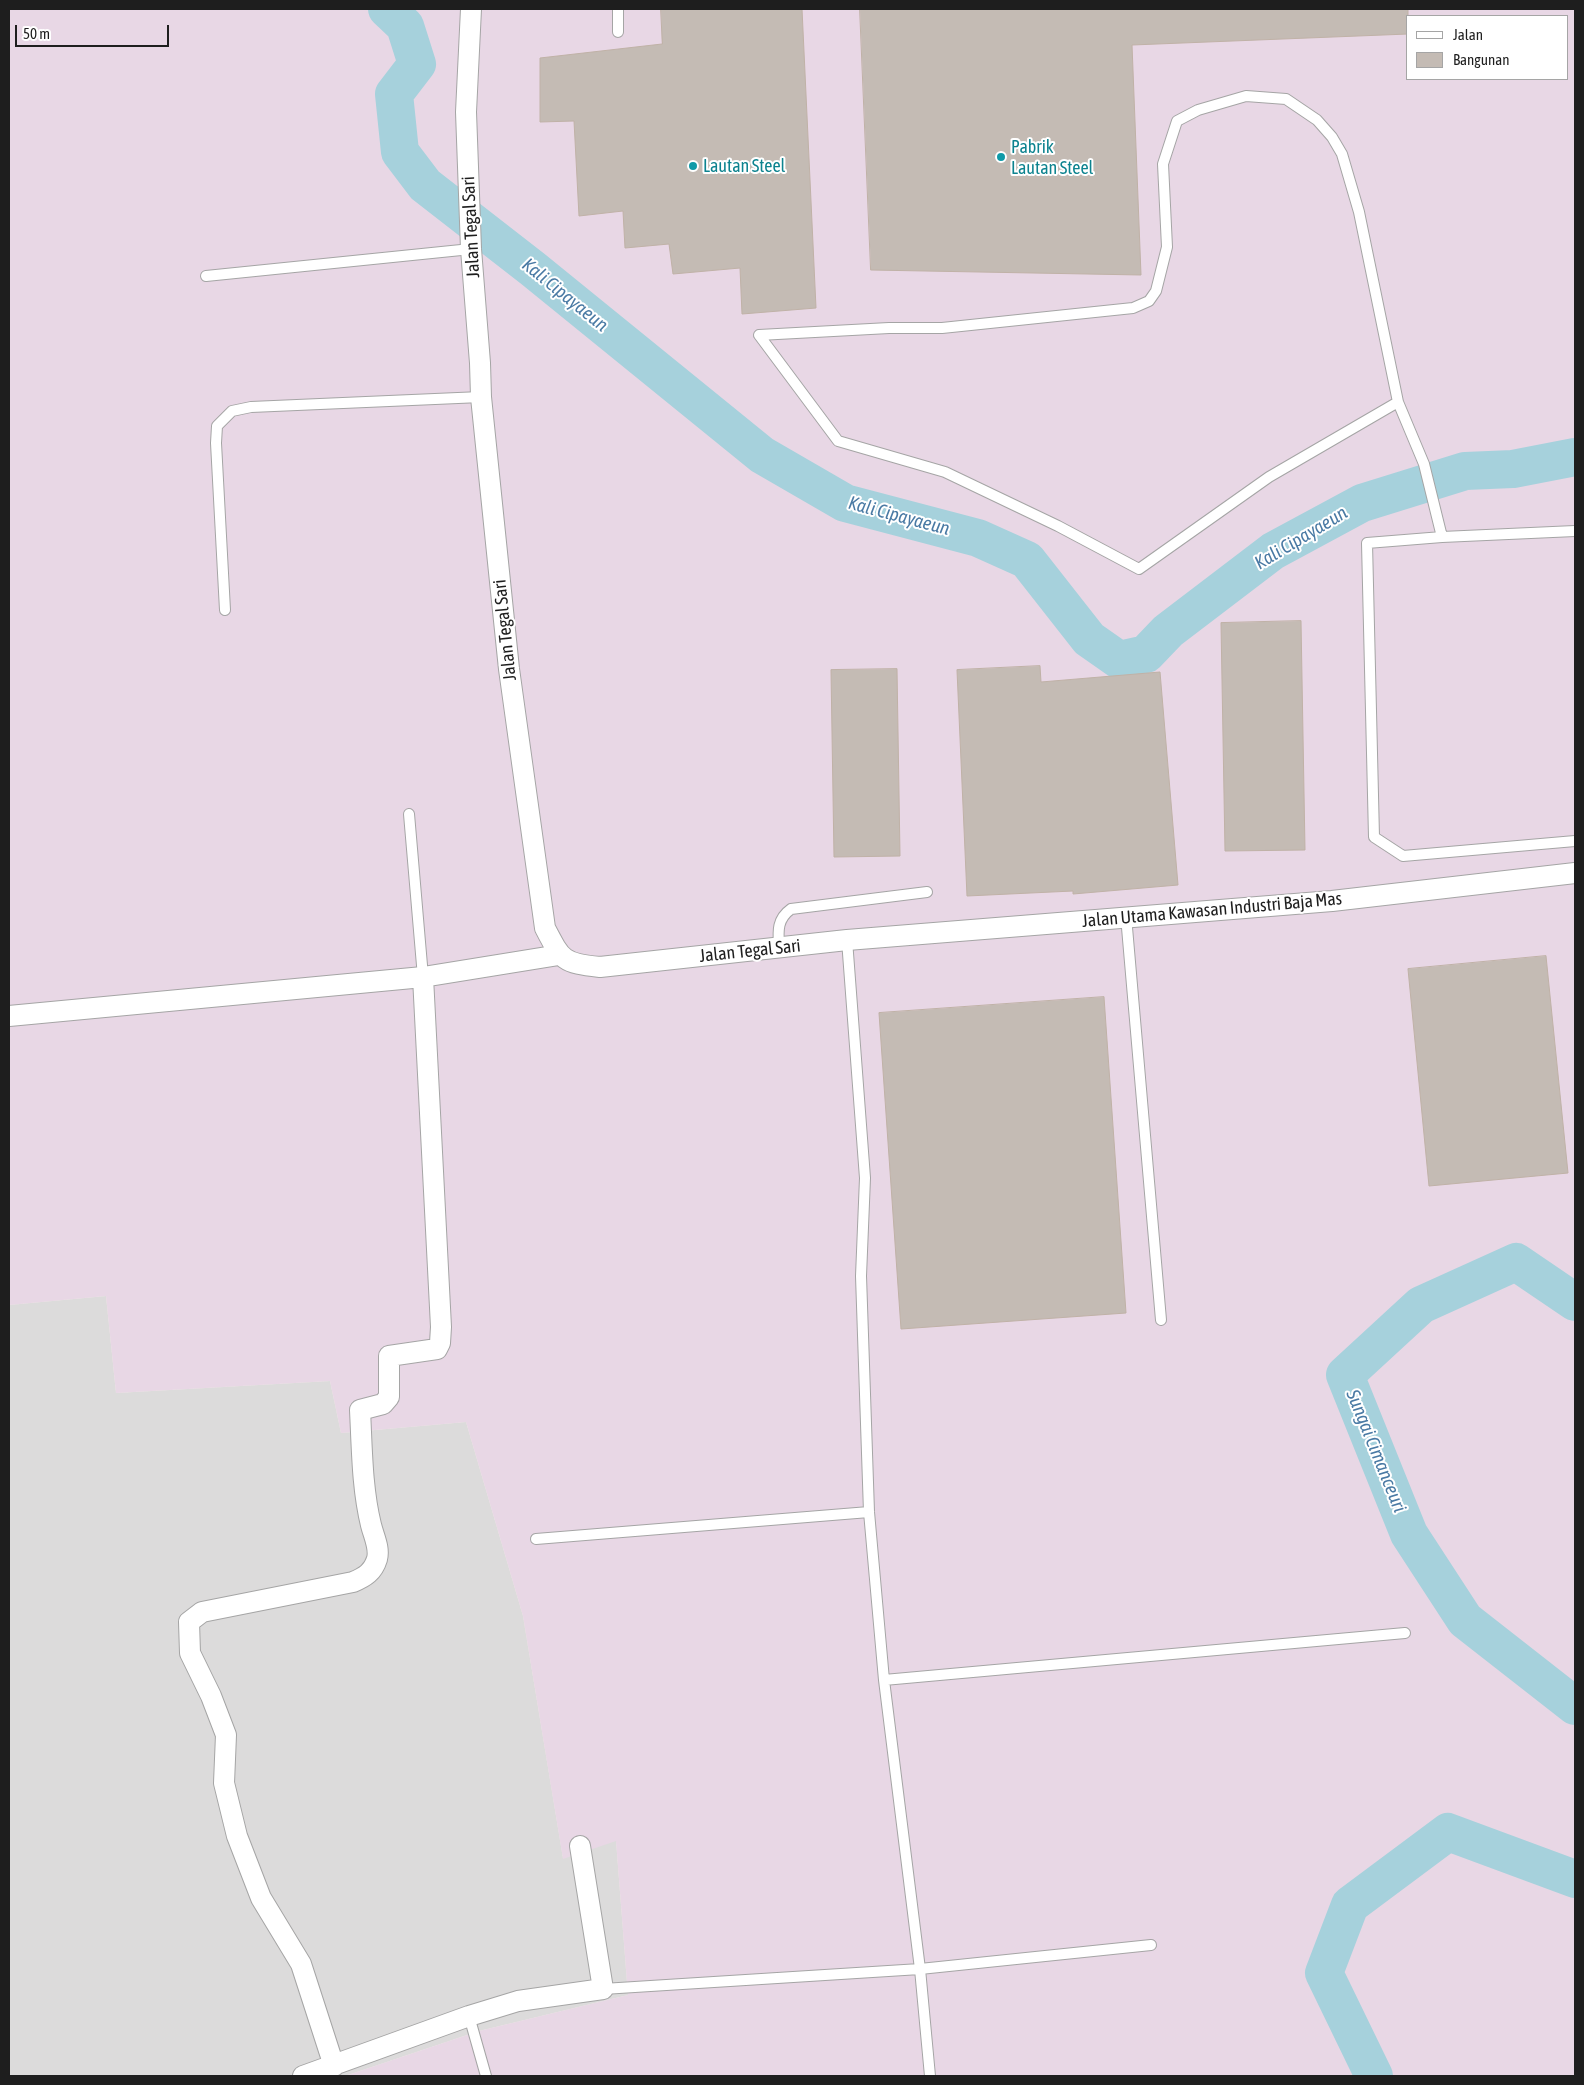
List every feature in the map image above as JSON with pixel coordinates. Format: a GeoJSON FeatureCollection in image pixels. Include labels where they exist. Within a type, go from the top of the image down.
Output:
{"type":"FeatureCollection","features":[{"type":"Feature","properties":{"kind":"street","name":"Jalan Tegal Sari"},"geometry":{"type":"LineString","coordinates":[[471,9],[466,112],[471,240],[481,397],[509,669],[545,928],[559,956],[578,964],[600,967],[847,940]]}},
{"type":"Feature","properties":{"kind":"street","name":"Jalan Utama Kawasan Industri Baja Mas"},"geometry":{"type":"LineString","coordinates":[[847,940],[1126,916],[1332,901],[1575,873]]}},
{"type":"Feature","properties":{"kind":"street"},"geometry":{"type":"LineString","coordinates":[[9,1016],[423,977],[559,956]]}},
{"type":"Feature","properties":{"kind":"street"},"geometry":{"type":"LineString","coordinates":[[334,2066],[301,1964],[261,1898],[237,1836],[224,1783],[226,1735],[211,1696],[190,1653],[189,1622],[202,1612],[353,1582],[366,1577],[377,1558],[377,1546],[366,1502],[363,1476],[360,1410],[383,1404],[389,1397],[389,1356],[424,1353],[437,1349],[440,1343],[441,1327],[423,977]]}},
{"type":"Feature","properties":{"kind":"street"},"geometry":{"type":"LineString","coordinates":[[304,2076],[469,2016],[518,2001],[604,1989],[580,1846]]}},
{"type":"Feature","properties":{"kind":"lane"},"geometry":{"type":"LineString","coordinates":[[618,9],[618,32]]}},
{"type":"Feature","properties":{"kind":"lane"},"geometry":{"type":"LineString","coordinates":[[1398,402],[1269,477],[1139,569],[1058,526],[945,472],[838,442],[759,335],[889,328],[942,328],[1133,308],[1149,301],[1156,290],[1167,247],[1163,164],[1177,121],[1198,110],[1246,96],[1286,99],[1317,120],[1332,137],[1342,154],[1358,212],[1398,402],[1424,464],[1442,537]]}},
{"type":"Feature","properties":{"kind":"lane"},"geometry":{"type":"LineString","coordinates":[[206,276],[471,240]]}},
{"type":"Feature","properties":{"kind":"lane"},"geometry":{"type":"LineString","coordinates":[[225,610],[216,444],[217,426],[232,410],[251,407],[481,397]]}},
{"type":"Feature","properties":{"kind":"lane"},"geometry":{"type":"LineString","coordinates":[[1575,531],[1442,537],[1367,543],[1374,836],[1403,856],[1575,841]]}},
{"type":"Feature","properties":{"kind":"lane"},"geometry":{"type":"LineString","coordinates":[[409,814],[423,977]]}},
{"type":"Feature","properties":{"kind":"lane"},"geometry":{"type":"LineString","coordinates":[[779,948],[778,928],[783,914],[791,909],[927,892]]}},
{"type":"Feature","properties":{"kind":"lane"},"geometry":{"type":"LineString","coordinates":[[1126,916],[1161,1320]]}},
{"type":"Feature","properties":{"kind":"lane"},"geometry":{"type":"LineString","coordinates":[[847,940],[865,1178],[861,1276],[869,1512],[884,1680],[920,1969],[930,2076]]}},
{"type":"Feature","properties":{"kind":"lane"},"geometry":{"type":"LineString","coordinates":[[536,1539],[869,1512]]}},
{"type":"Feature","properties":{"kind":"lane"},"geometry":{"type":"LineString","coordinates":[[884,1680],[1405,1633]]}},
{"type":"Feature","properties":{"kind":"lane"},"geometry":{"type":"LineString","coordinates":[[604,1989],[920,1969],[1150,1945]]}},
{"type":"Feature","properties":{"kind":"lane"},"geometry":{"type":"LineString","coordinates":[[469,2016],[486,2076]]}},
{"type":"Feature","properties":{"kind":"shaded area"},"geometry":{"type":"Polygon","coordinates":[[[9,9],[1575,9],[1575,2076],[345,2076],[479,2031],[628,1995],[616,1841],[563,1859],[523,1616],[466,1422],[341,1433],[330,1381],[116,1393],[106,1296],[9,1305],[9,9]]]}},
{"type":"Feature","properties":{"kind":"shaded area"},"geometry":{"type":"Polygon","coordinates":[[[106,1296],[116,1393],[330,1381],[341,1433],[466,1422],[523,1616],[563,1858],[616,1840],[628,1995],[479,2031],[345,2076],[9,2076],[9,1305],[106,1296]]]}},
{"type":"Feature","properties":{"kind":"building","name":"Lautan Steel"},"geometry":{"type":"Polygon","coordinates":[[[661,9],[802,9],[816,308],[742,314],[740,268],[673,274],[669,244],[625,248],[623,211],[579,216],[574,121],[540,122],[540,58],[662,44],[661,9]]]}},
{"type":"Feature","properties":{"kind":"building","name":"Pabrik Lautan Steel"},"geometry":{"type":"Polygon","coordinates":[[[860,9],[1408,9],[1408,15],[1406,15],[1406,34],[1132,45],[1141,275],[871,270],[860,9]]]}},
{"type":"Feature","properties":{"kind":"building"},"geometry":{"type":"Polygon","coordinates":[[[1301,621],[1305,850],[1225,851],[1221,623],[1301,621]]]}},
{"type":"Feature","properties":{"kind":"building"},"geometry":{"type":"Polygon","coordinates":[[[1040,666],[1041,682],[1160,672],[1178,885],[1073,894],[1073,891],[967,896],[957,670],[1040,666]]]}},
{"type":"Feature","properties":{"kind":"building"},"geometry":{"type":"Polygon","coordinates":[[[897,669],[900,856],[834,857],[831,670],[897,669]]]}},
{"type":"Feature","properties":{"kind":"building"},"geometry":{"type":"Polygon","coordinates":[[[1546,956],[1568,1173],[1429,1186],[1408,969],[1546,956]]]}},
{"type":"Feature","properties":{"kind":"building"},"geometry":{"type":"Polygon","coordinates":[[[1104,997],[1126,1313],[901,1329],[879,1013],[1104,997]]]}},
{"type":"Feature","properties":{"kind":"waterway","name":"Kali Cipayaeun"},"geometry":{"type":"LineString","coordinates":[[387,9],[405,26],[417,64],[394,94],[400,152],[425,185],[533,269],[762,455],[845,503],[978,538],[1027,560],[1089,639],[1119,660],[1146,654],[1168,631],[1273,551],[1362,503],[1465,471],[1513,469],[1575,457]]}},
{"type":"Feature","properties":{"kind":"waterway","name":"Sungai Cimanceuri"},"geometry":{"type":"LineString","coordinates":[[1575,1302],[1516,1262],[1421,1305],[1345,1375],[1409,1534],[1465,1620],[1575,1706]]}},
{"type":"Feature","properties":{"kind":"waterway","name":"Sungai Cimanceuri"},"geometry":{"type":"LineString","coordinates":[[1374,2076],[1324,1973],[1350,1905],[1448,1832],[1575,1879]]}},
{"type":"Feature","properties":{"kind":"place","name":"Pabrik Lautan Steel"},"geometry":{"type":"Point","coordinates":[1001,157]}},
{"type":"Feature","properties":{"kind":"place","name":"Lautan Steel"},"geometry":{"type":"Point","coordinates":[693,166]}}]}
